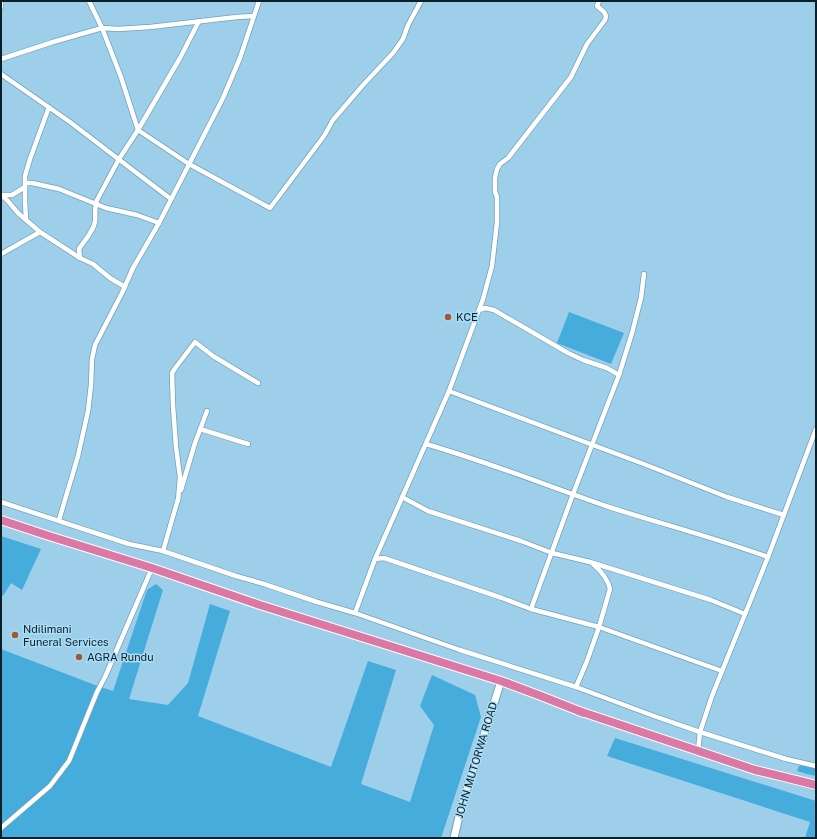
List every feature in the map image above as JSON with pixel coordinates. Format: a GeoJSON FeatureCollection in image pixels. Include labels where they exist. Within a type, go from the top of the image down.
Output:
{"type":"FeatureCollection","features":[{"type":"Feature","properties":{"kind":"highway"},"geometry":{"type":"LineString","coordinates":[[1,520],[152,568],[500,684],[541,696],[584,713],[756,770],[816,785]]}},
{"type":"Feature","properties":{"kind":"street"},"geometry":{"type":"LineString","coordinates":[[1,1],[1,7]]}},
{"type":"Feature","properties":{"kind":"street"},"geometry":{"type":"LineString","coordinates":[[89,1],[102,28],[121,77],[138,130],[189,164],[270,208],[324,136],[333,120],[385,62],[403,39],[408,25],[421,1]]}},
{"type":"Feature","properties":{"kind":"street"},"geometry":{"type":"LineString","coordinates":[[58,520],[78,456],[88,411],[92,360],[95,345],[133,268],[159,223],[223,98],[240,58],[259,1]]}},
{"type":"Feature","properties":{"kind":"street"},"geometry":{"type":"LineString","coordinates":[[355,613],[375,559],[449,391],[483,299],[492,266],[497,222],[497,197],[495,192],[496,169],[508,158],[571,77],[587,44],[606,16],[597,6],[599,1]]}},
{"type":"Feature","properties":{"kind":"street"},"geometry":{"type":"LineString","coordinates":[[1,59],[102,28],[150,27],[254,16]]}},
{"type":"Feature","properties":{"kind":"street"},"geometry":{"type":"LineString","coordinates":[[80,258],[78,249],[90,233],[95,223],[96,203],[119,159],[138,130],[180,58],[199,21]]}},
{"type":"Feature","properties":{"kind":"street"},"geometry":{"type":"LineString","coordinates":[[1,74],[49,107],[171,199]]}},
{"type":"Feature","properties":{"kind":"street"},"geometry":{"type":"LineString","coordinates":[[26,219],[26,172],[49,107]]}},
{"type":"Feature","properties":{"kind":"street"},"geometry":{"type":"LineString","coordinates":[[1,195],[12,195],[25,185],[32,183],[58,189],[106,208],[136,215],[159,223]]}},
{"type":"Feature","properties":{"kind":"street"},"geometry":{"type":"LineString","coordinates":[[1,195],[18,213],[40,232],[80,258],[93,264],[124,287]]}},
{"type":"Feature","properties":{"kind":"street"},"geometry":{"type":"LineString","coordinates":[[1,254],[40,232]]}},
{"type":"Feature","properties":{"kind":"street"},"geometry":{"type":"LineString","coordinates":[[531,609],[619,375],[641,298],[644,274]]}},
{"type":"Feature","properties":{"kind":"street"},"geometry":{"type":"LineString","coordinates":[[479,310],[485,308],[494,310],[568,353],[607,368],[619,375]]}},
{"type":"Feature","properties":{"kind":"street"},"geometry":{"type":"LineString","coordinates":[[178,501],[180,477],[176,447],[172,381],[172,373],[176,367],[195,342],[213,356],[258,383]]}},
{"type":"Feature","properties":{"kind":"street"},"geometry":{"type":"LineString","coordinates":[[449,391],[727,497],[784,514]]}},
{"type":"Feature","properties":{"kind":"street"},"geometry":{"type":"LineString","coordinates":[[163,551],[188,465],[207,411]]}},
{"type":"Feature","properties":{"kind":"street"},"geometry":{"type":"LineString","coordinates":[[200,429],[248,444]]}},
{"type":"Feature","properties":{"kind":"street"},"geometry":{"type":"LineString","coordinates":[[698,751],[700,732],[722,671],[768,557],[816,429]]}},
{"type":"Feature","properties":{"kind":"street"},"geometry":{"type":"LineString","coordinates":[[426,444],[499,467],[634,515],[732,544],[768,557]]}},
{"type":"Feature","properties":{"kind":"street"},"geometry":{"type":"LineString","coordinates":[[402,497],[428,511],[521,541],[552,553],[590,562],[711,600],[745,614]]}},
{"type":"Feature","properties":{"kind":"street"},"geometry":{"type":"LineString","coordinates":[[1,502],[129,544],[163,551],[236,576],[355,613],[576,687],[700,732],[786,759],[816,766]]}},
{"type":"Feature","properties":{"kind":"street"},"geometry":{"type":"LineString","coordinates":[[375,559],[384,558],[531,609],[599,627],[722,671]]}},
{"type":"Feature","properties":{"kind":"street"},"geometry":{"type":"LineString","coordinates":[[576,687],[599,627],[610,589],[609,584],[600,571],[590,562]]}},
{"type":"Feature","properties":{"kind":"street"},"geometry":{"type":"LineString","coordinates":[[1,828],[50,786],[69,761],[97,692],[106,677],[152,568]]}},
{"type":"Feature","properties":{"kind":"street","name":"JOHN MUTORWA ROAD"},"geometry":{"type":"LineString","coordinates":[[454,838],[457,820],[500,684]]}},
{"type":"Feature","properties":{"kind":"shaded area"},"geometry":{"type":"Polygon","coordinates":[[[569,312],[624,333],[611,364],[557,343],[569,312]]]}},
{"type":"Feature","properties":{"kind":"shaded area"},"geometry":{"type":"Polygon","coordinates":[[[1,536],[41,549],[22,590],[11,583],[3,596],[1,595],[1,536]]]}},
{"type":"Feature","properties":{"kind":"shaded area"},"geometry":{"type":"Polygon","coordinates":[[[156,584],[163,590],[129,699],[168,705],[188,683],[210,604],[230,611],[198,716],[331,767],[368,661],[396,670],[361,784],[410,802],[434,725],[420,706],[432,675],[475,695],[481,717],[441,838],[1,838],[1,649],[113,691],[147,590],[156,584]]]}},
{"type":"Feature","properties":{"kind":"shaded area"},"geometry":{"type":"Polygon","coordinates":[[[615,738],[816,801],[816,838],[805,838],[810,822],[607,756],[615,738]]]}},
{"type":"Feature","properties":{"kind":"shaded area"},"geometry":{"type":"Polygon","coordinates":[[[804,764],[816,767],[816,776],[797,771],[799,766],[804,764]]]}},
{"type":"Feature","properties":{"kind":"place","name":"KCE"},"geometry":{"type":"Point","coordinates":[448,317]}},
{"type":"Feature","properties":{"kind":"place","name":"Ndilimani Funeral Services"},"geometry":{"type":"Point","coordinates":[15,635]}},
{"type":"Feature","properties":{"kind":"place","name":"AGRA Rundu"},"geometry":{"type":"Point","coordinates":[79,657]}}]}
